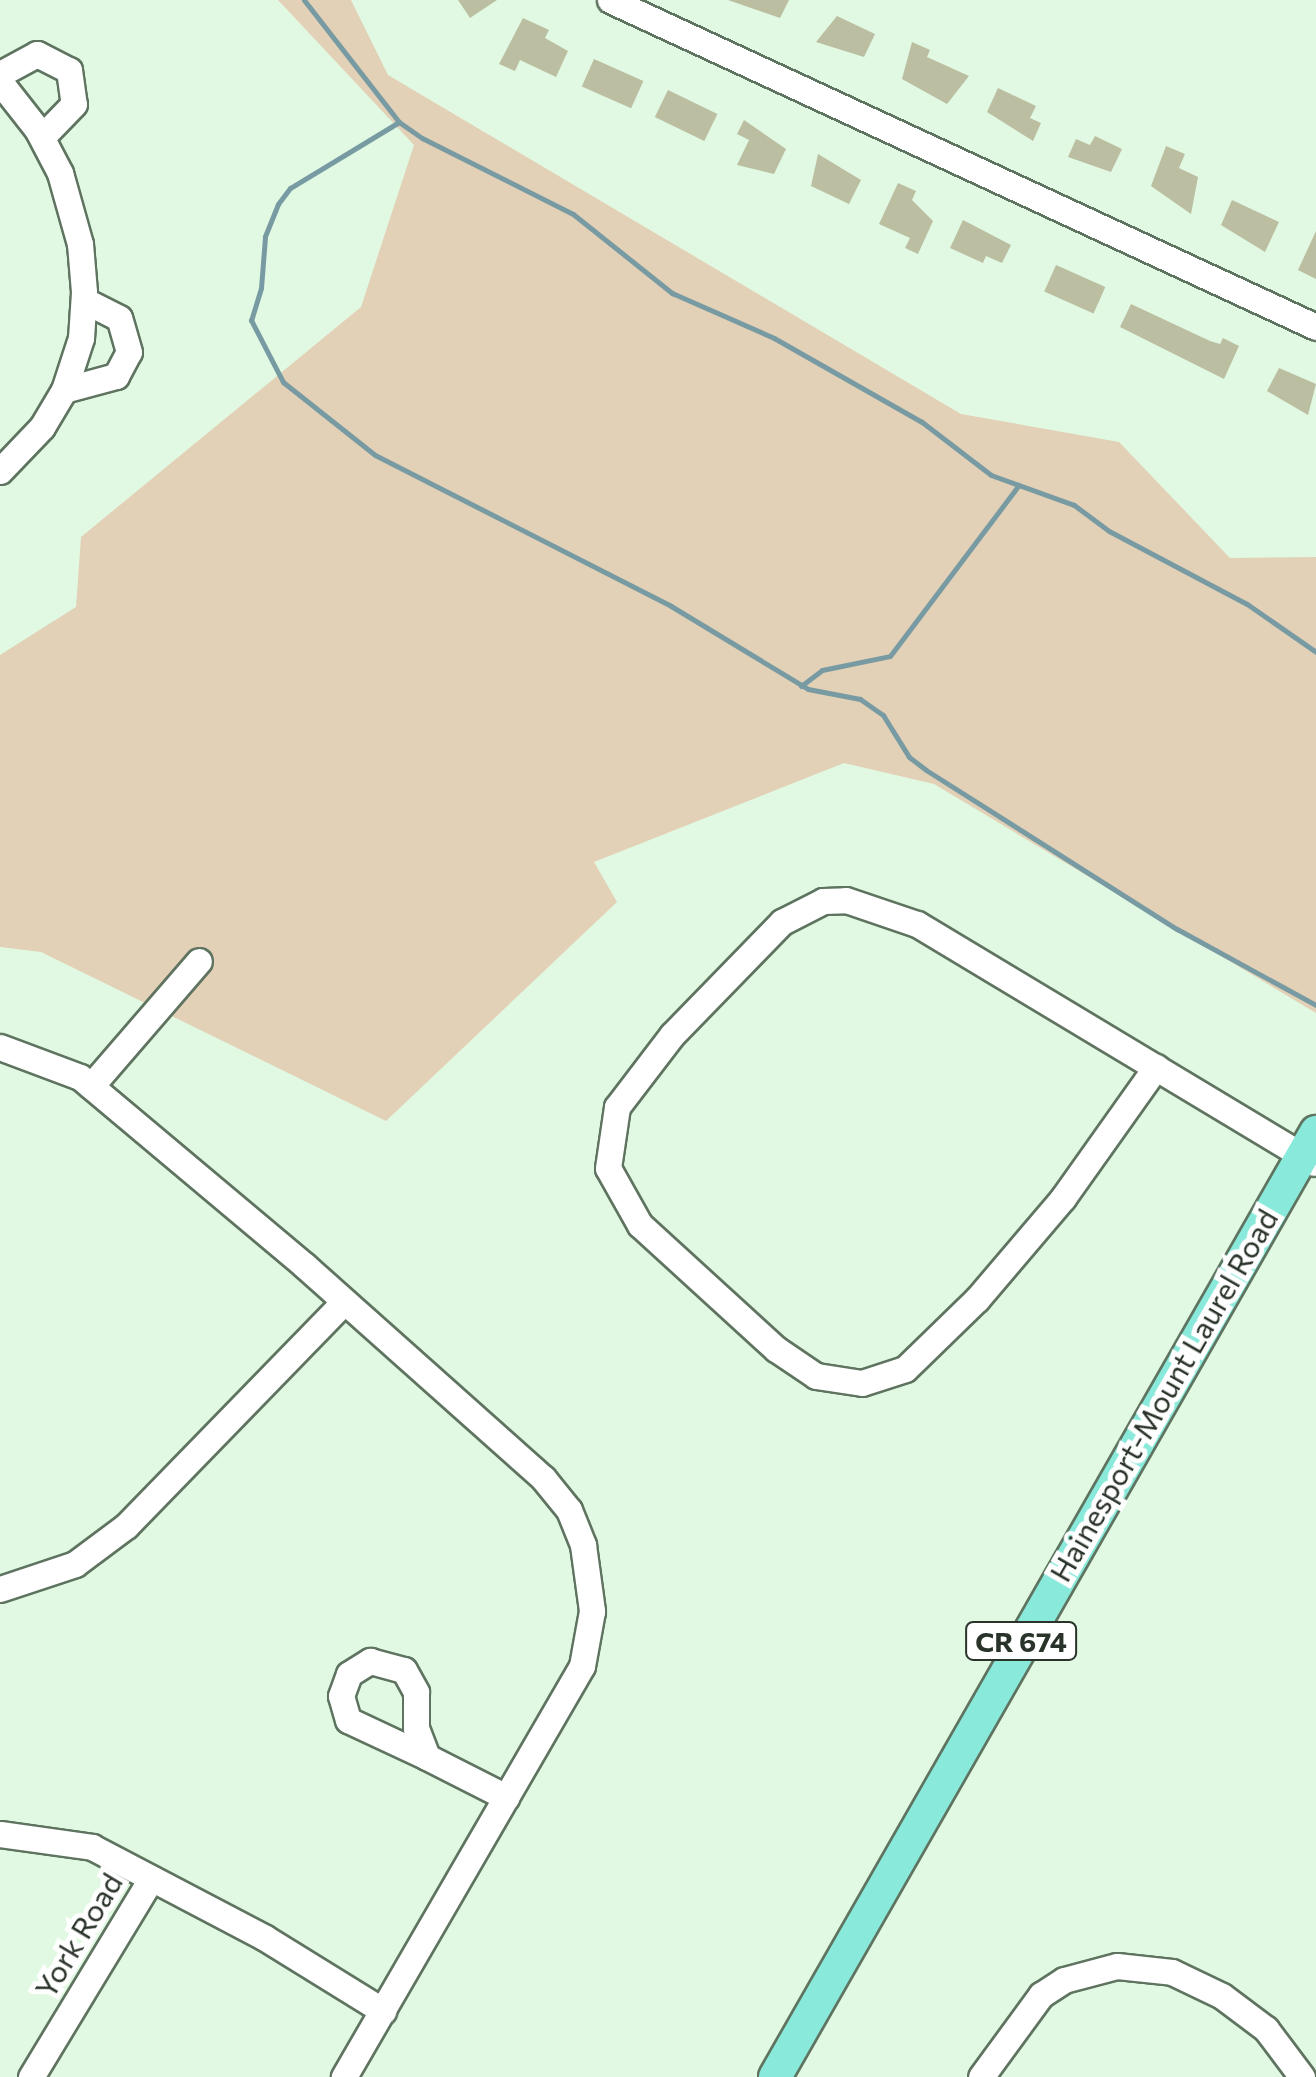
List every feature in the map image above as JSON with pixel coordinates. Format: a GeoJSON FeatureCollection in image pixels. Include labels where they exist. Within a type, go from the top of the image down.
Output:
{"type":"FeatureCollection","features":[{"type":"Feature","properties":{"kind":"main road","name":"Hainesport-Mount Laurel Road"},"geometry":{"type":"LineString","coordinates":[[775,2077],[1311,1150]]}},
{"type":"Feature","properties":{"kind":"street"},"geometry":{"type":"LineString","coordinates":[[610,0],[1316,327]]}},
{"type":"Feature","properties":{"kind":"street"},"geometry":{"type":"LineString","coordinates":[[0,471],[42,427],[64,390],[81,338],[84,300],[74,219],[42,137],[0,78],[36,54],[68,70],[74,104],[42,137]]}},
{"type":"Feature","properties":{"kind":"street"},"geometry":{"type":"LineString","coordinates":[[64,390],[116,376],[129,352],[119,318],[84,300]]}},
{"type":"Feature","properties":{"kind":"street"},"geometry":{"type":"LineString","coordinates":[[1156,1067],[1064,1198],[977,1298],[905,1369],[862,1383],[816,1376],[776,1349],[640,1225],[608,1168],[614,1117],[641,1071],[763,939],[823,901],[869,904],[917,924],[1156,1067],[1311,1150]]}},
{"type":"Feature","properties":{"kind":"street"},"geometry":{"type":"LineString","coordinates":[[91,1086],[200,961]]}},
{"type":"Feature","properties":{"kind":"street"},"geometry":{"type":"LineString","coordinates":[[0,1047],[33,1054],[91,1086],[344,1302],[543,1478],[569,1510],[583,1545],[592,1611],[585,1658],[344,2077]]}},
{"type":"Feature","properties":{"kind":"street"},"geometry":{"type":"LineString","coordinates":[[0,1589],[60,1571],[126,1526],[344,1302]]}},
{"type":"Feature","properties":{"kind":"street"},"geometry":{"type":"LineString","coordinates":[[427,1757],[506,1797]]}},
{"type":"Feature","properties":{"kind":"street"},"geometry":{"type":"LineString","coordinates":[[0,1834],[78,1843],[265,1938],[383,2010]]}},
{"type":"Feature","properties":{"kind":"street","name":"York Road"},"geometry":{"type":"LineString","coordinates":[[31,2077],[151,1879]]}},
{"type":"Feature","properties":{"kind":"street"},"geometry":{"type":"LineString","coordinates":[[981,2077],[1042,1996],[1064,1980],[1117,1966],[1172,1972],[1222,1996],[1266,2029],[1302,2077]]}},
{"type":"Feature","properties":{"kind":"shaded area"},"geometry":{"type":"Polygon","coordinates":[[[278,0],[351,0],[388,75],[961,414],[1119,442],[1230,558],[1316,557],[1316,1013],[934,784],[844,763],[594,862],[617,902],[386,1121],[41,952],[0,947],[0,655],[76,607],[81,537],[361,307],[414,145],[278,0]]]}},
{"type":"Feature","properties":{"kind":"building"},"geometry":{"type":"Polygon","coordinates":[[[458,0],[497,0],[470,18],[458,0]]]}},
{"type":"Feature","properties":{"kind":"building"},"geometry":{"type":"Polygon","coordinates":[[[728,0],[789,0],[780,18],[728,0]]]}},
{"type":"Feature","properties":{"kind":"building"},"geometry":{"type":"Polygon","coordinates":[[[837,16],[875,34],[864,57],[816,42],[837,16]]]}},
{"type":"Feature","properties":{"kind":"building"},"geometry":{"type":"Polygon","coordinates":[[[523,18],[549,30],[545,38],[568,51],[556,77],[520,60],[515,71],[499,64],[523,18]]]}},
{"type":"Feature","properties":{"kind":"building"},"geometry":{"type":"Polygon","coordinates":[[[912,42],[930,50],[927,57],[969,76],[947,104],[902,79],[912,42]]]}},
{"type":"Feature","properties":{"kind":"building"},"geometry":{"type":"Polygon","coordinates":[[[594,59],[643,81],[631,108],[582,86],[594,59]]]}},
{"type":"Feature","properties":{"kind":"building"},"geometry":{"type":"Polygon","coordinates":[[[998,88],[1036,106],[1030,118],[1041,123],[1033,141],[987,112],[998,88]]]}},
{"type":"Feature","properties":{"kind":"building"},"geometry":{"type":"Polygon","coordinates":[[[668,90],[717,114],[704,141],[655,117],[668,90]]]}},
{"type":"Feature","properties":{"kind":"building"},"geometry":{"type":"Polygon","coordinates":[[[744,120],[786,149],[774,174],[737,165],[749,140],[737,134],[744,120]]]}},
{"type":"Feature","properties":{"kind":"building"},"geometry":{"type":"Polygon","coordinates":[[[1095,136],[1122,149],[1111,172],[1068,157],[1076,139],[1090,145],[1095,136]]]}},
{"type":"Feature","properties":{"kind":"building"},"geometry":{"type":"Polygon","coordinates":[[[1166,146],[1185,154],[1179,168],[1198,177],[1191,214],[1151,186],[1166,146]]]}},
{"type":"Feature","properties":{"kind":"building"},"geometry":{"type":"Polygon","coordinates":[[[818,154],[861,180],[849,204],[811,186],[818,154]]]}},
{"type":"Feature","properties":{"kind":"building"},"geometry":{"type":"Polygon","coordinates":[[[898,183],[916,191],[912,200],[933,221],[918,254],[905,248],[910,238],[879,224],[898,183]]]}},
{"type":"Feature","properties":{"kind":"building"},"geometry":{"type":"Polygon","coordinates":[[[1232,200],[1279,222],[1265,252],[1221,225],[1232,200]]]}},
{"type":"Feature","properties":{"kind":"building"},"geometry":{"type":"Polygon","coordinates":[[[963,220],[1011,245],[1002,263],[986,256],[983,263],[950,248],[963,220]]]}},
{"type":"Feature","properties":{"kind":"building"},"geometry":{"type":"Polygon","coordinates":[[[1316,231],[1316,279],[1298,270],[1316,231]]]}},
{"type":"Feature","properties":{"kind":"building"},"geometry":{"type":"Polygon","coordinates":[[[1056,265],[1105,287],[1094,313],[1044,291],[1056,265]]]}},
{"type":"Feature","properties":{"kind":"building"},"geometry":{"type":"Polygon","coordinates":[[[1131,304],[1210,341],[1220,344],[1223,338],[1239,346],[1224,379],[1120,327],[1131,304]]]}},
{"type":"Feature","properties":{"kind":"building"},"geometry":{"type":"Polygon","coordinates":[[[1279,368],[1316,384],[1308,415],[1267,391],[1279,368]]]}},
{"type":"Feature","properties":{"kind":"waterway"},"geometry":{"type":"LineString","coordinates":[[304,0],[399,122],[422,138],[573,214],[672,293],[774,338],[922,422],[991,475],[1074,505],[1109,531],[1247,604],[1316,652]]}},
{"type":"Feature","properties":{"kind":"waterway"},"geometry":{"type":"LineString","coordinates":[[399,122],[290,188],[278,204],[265,237],[261,288],[251,320],[283,382],[375,455],[671,606],[808,689],[860,699],[883,715],[909,757],[926,770],[1177,929],[1316,1005]]}},
{"type":"Feature","properties":{"kind":"waterway"},"geometry":{"type":"LineString","coordinates":[[801,686],[822,670],[890,656],[1019,485]]}}]}
